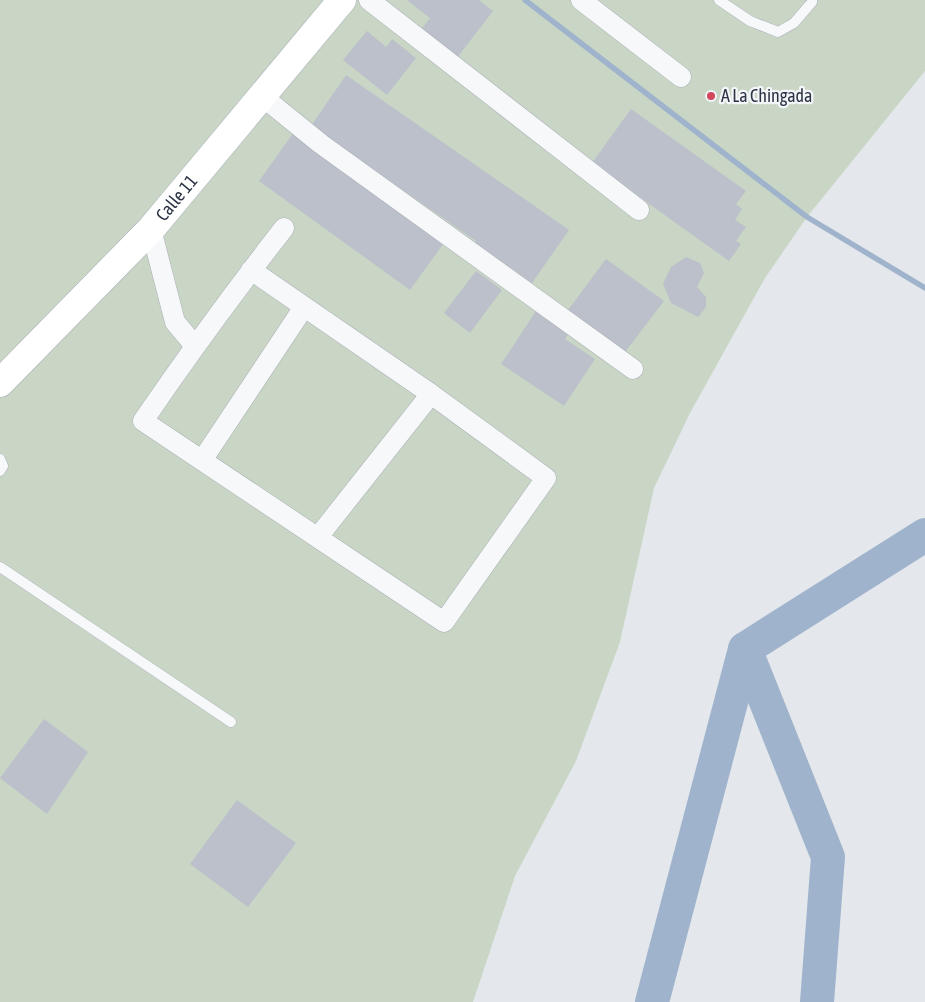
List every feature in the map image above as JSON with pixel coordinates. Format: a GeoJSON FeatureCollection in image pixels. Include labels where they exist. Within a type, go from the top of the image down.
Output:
{"type":"FeatureCollection","features":[{"type":"Feature","properties":{"kind":"main road","name":"Calle 11"},"geometry":{"type":"LineString","coordinates":[[0,383],[151,229],[342,0]]}},
{"type":"Feature","properties":{"kind":"street"},"geometry":{"type":"LineString","coordinates":[[369,0],[639,210]]}},
{"type":"Feature","properties":{"kind":"street"},"geometry":{"type":"LineString","coordinates":[[581,0],[681,77]]}},
{"type":"Feature","properties":{"kind":"street"},"geometry":{"type":"LineString","coordinates":[[263,97],[321,144],[633,369]]}},
{"type":"Feature","properties":{"kind":"street"},"geometry":{"type":"LineString","coordinates":[[251,270],[431,394],[546,478],[444,622],[203,459],[143,421],[195,346],[251,270],[284,228]]}},
{"type":"Feature","properties":{"kind":"street"},"geometry":{"type":"LineString","coordinates":[[151,229],[175,322],[195,346]]}},
{"type":"Feature","properties":{"kind":"street"},"geometry":{"type":"LineString","coordinates":[[203,459],[304,307]]}},
{"type":"Feature","properties":{"kind":"street"},"geometry":{"type":"LineString","coordinates":[[318,537],[431,394]]}},
{"type":"Feature","properties":{"kind":"lane"},"geometry":{"type":"LineString","coordinates":[[719,0],[750,21],[778,32],[794,23],[812,0]]}},
{"type":"Feature","properties":{"kind":"lane"},"geometry":{"type":"LineString","coordinates":[[0,459],[3,466],[0,470]]}},
{"type":"Feature","properties":{"kind":"lane"},"geometry":{"type":"LineString","coordinates":[[0,568],[231,722]]}},
{"type":"Feature","properties":{"kind":"green space"},"geometry":{"type":"Polygon","coordinates":[[[0,0],[925,0],[925,71],[807,217],[765,278],[690,413],[654,488],[620,642],[576,761],[515,876],[473,1002],[0,1002],[0,0]]]}},
{"type":"Feature","properties":{"kind":"building"},"geometry":{"type":"Polygon","coordinates":[[[407,0],[479,0],[493,11],[453,63],[417,35],[430,18],[407,0]]]}},
{"type":"Feature","properties":{"kind":"building"},"geometry":{"type":"Polygon","coordinates":[[[367,31],[386,47],[392,39],[416,58],[387,95],[343,60],[367,31]]]}},
{"type":"Feature","properties":{"kind":"building"},"geometry":{"type":"Polygon","coordinates":[[[346,75],[569,230],[532,283],[474,243],[476,241],[311,126],[346,75]]]}},
{"type":"Feature","properties":{"kind":"building"},"geometry":{"type":"Polygon","coordinates":[[[631,109],[746,191],[736,204],[742,209],[735,220],[746,227],[736,241],[741,244],[729,261],[592,163],[631,109]]]}},
{"type":"Feature","properties":{"kind":"building"},"geometry":{"type":"Polygon","coordinates":[[[294,132],[446,240],[410,290],[259,181],[294,132]]]}},
{"type":"Feature","properties":{"kind":"building"},"geometry":{"type":"Polygon","coordinates":[[[686,257],[700,263],[704,273],[697,287],[706,297],[706,307],[698,317],[671,303],[663,284],[671,267],[686,257]]]}},
{"type":"Feature","properties":{"kind":"building"},"geometry":{"type":"Polygon","coordinates":[[[606,259],[664,301],[625,352],[568,310],[606,259]]]}},
{"type":"Feature","properties":{"kind":"building"},"geometry":{"type":"Polygon","coordinates":[[[476,271],[502,290],[470,333],[444,313],[476,271]]]}},
{"type":"Feature","properties":{"kind":"building"},"geometry":{"type":"Polygon","coordinates":[[[538,308],[571,330],[565,339],[595,359],[564,406],[501,364],[538,308]]]}},
{"type":"Feature","properties":{"kind":"building"},"geometry":{"type":"Polygon","coordinates":[[[44,719],[88,752],[47,814],[0,778],[44,719]]]}},
{"type":"Feature","properties":{"kind":"building"},"geometry":{"type":"Polygon","coordinates":[[[237,800],[296,843],[248,907],[190,864],[237,800]]]}},
{"type":"Feature","properties":{"kind":"waterway"},"geometry":{"type":"LineString","coordinates":[[525,0],[807,217],[925,288]]}},
{"type":"Feature","properties":{"kind":"waterway"},"geometry":{"type":"LineString","coordinates":[[817,1002],[828,857],[745,649],[925,535]]}},
{"type":"Feature","properties":{"kind":"waterway"},"geometry":{"type":"LineString","coordinates":[[652,1002],[745,649]]}},
{"type":"Feature","properties":{"kind":"place","name":"A La Chingada"},"geometry":{"type":"Point","coordinates":[711,96]}}]}
